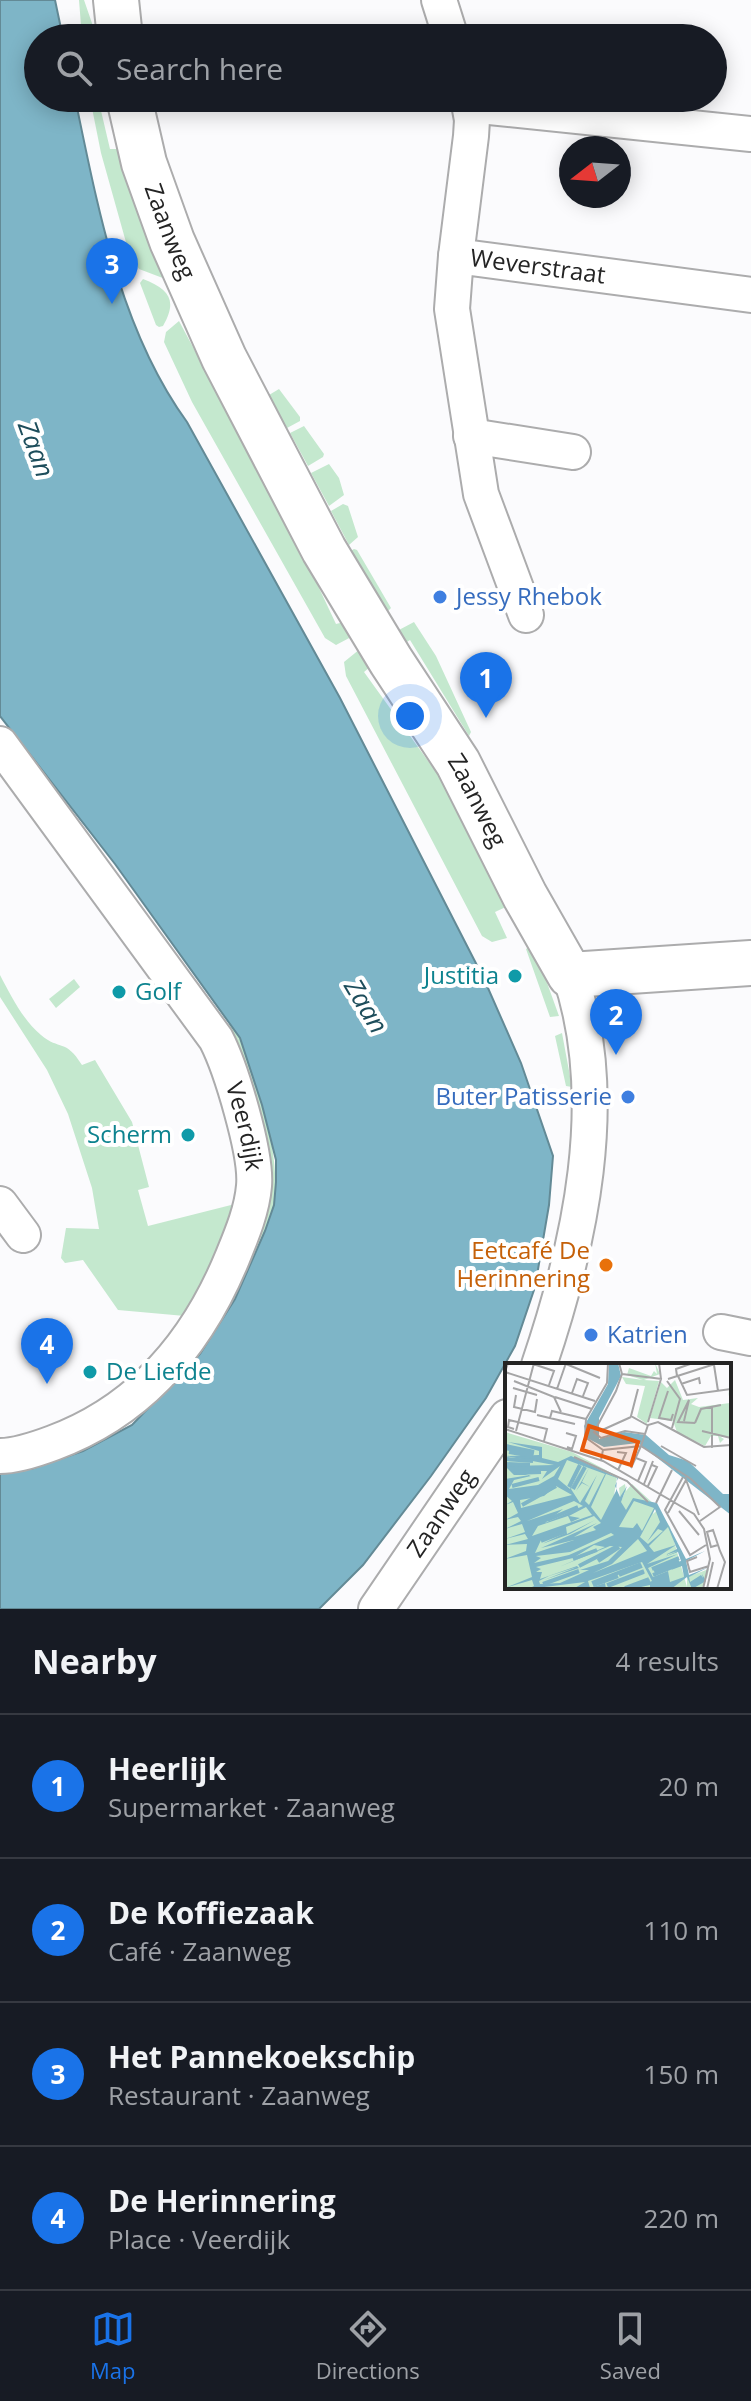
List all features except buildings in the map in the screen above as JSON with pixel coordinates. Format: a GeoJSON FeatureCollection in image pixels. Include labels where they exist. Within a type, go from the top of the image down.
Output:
{"type":"FeatureCollection","features":[{"type":"Feature","properties":{"kind":"main road"},"geometry":{"type":"LineString","coordinates":[[116,0],[119,24]]}},
{"type":"Feature","properties":{"kind":"main road","name":"Zaanweg"},"geometry":{"type":"LineString","coordinates":[[132,112],[144,163],[172,241],[224,358],[324,550],[458,763],[525,896],[565,966]]}},
{"type":"Feature","properties":{"kind":"main road"},"geometry":{"type":"LineString","coordinates":[[565,966],[751,937]]}},
{"type":"Feature","properties":{"kind":"main road"},"geometry":{"type":"LineString","coordinates":[[565,966],[751,963]]}},
{"type":"Feature","properties":{"kind":"street"},"geometry":{"type":"LineString","coordinates":[[439,0],[447,24]]}},
{"type":"Feature","properties":{"kind":"street"},"geometry":{"type":"LineString","coordinates":[[456,256],[471,136],[470,112]]}},
{"type":"Feature","properties":{"kind":"street"},"geometry":{"type":"LineString","coordinates":[[563,112],[751,134]]}},
{"type":"Feature","properties":{"kind":"street","name":"Weverstraat"},"geometry":{"type":"LineString","coordinates":[[526,615],[481,494],[452,309],[456,256],[751,295]]}},
{"type":"Feature","properties":{"kind":"street"},"geometry":{"type":"LineString","coordinates":[[471,436],[573,452]]}},
{"type":"Feature","properties":{"kind":"street","name":"Veerdijk"},"geometry":{"type":"LineString","coordinates":[[0,744],[216,1039],[228,1066],[251,1150],[254,1186],[246,1221],[211,1304],[179,1350],[149,1385],[111,1416],[43,1447],[0,1456]]}},
{"type":"Feature","properties":{"kind":"street","name":"Zaanweg"},"geometry":{"type":"LineString","coordinates":[[540,1363],[576,1228],[586,1162],[587,1063],[581,1021],[565,966]]}},
{"type":"Feature","properties":{"kind":"street"},"geometry":{"type":"LineString","coordinates":[[0,1204],[23,1235]]}},
{"type":"Feature","properties":{"kind":"street","name":"Zaanweg"},"geometry":{"type":"LineString","coordinates":[[376,1609],[505,1420]]}},
{"type":"Feature","properties":{"kind":"green space"},"geometry":{"type":"Polygon","coordinates":[[[79,0],[84,0],[92,24],[81,24],[79,0]]]}},
{"type":"Feature","properties":{"kind":"green space"},"geometry":{"type":"Polygon","coordinates":[[[93,112],[101,112],[110,149],[118,149],[168,280],[139,269],[129,253],[93,112]]]}},
{"type":"Feature","properties":{"kind":"green space"},"geometry":{"type":"Polygon","coordinates":[[[143,279],[165,291],[168,296],[170,309],[163,326],[156,325],[140,283],[143,279]]]}},
{"type":"Feature","properties":{"kind":"green space"},"geometry":{"type":"Polygon","coordinates":[[[179,321],[295,537],[336,624],[344,622],[353,636],[336,645],[325,638],[192,402],[164,342],[166,332],[179,321]]]}},
{"type":"Feature","properties":{"kind":"green space"},"geometry":{"type":"Polygon","coordinates":[[[279,389],[300,417],[300,421],[287,428],[269,395],[279,389]]]}},
{"type":"Feature","properties":{"kind":"green space"},"geometry":{"type":"Polygon","coordinates":[[[304,426],[324,454],[308,466],[290,433],[304,426]]]}},
{"type":"Feature","properties":{"kind":"green space"},"geometry":{"type":"Polygon","coordinates":[[[329,464],[339,478],[344,495],[329,506],[311,473],[329,464]]]}},
{"type":"Feature","properties":{"kind":"green space"},"geometry":{"type":"Polygon","coordinates":[[[343,504],[348,506],[358,537],[349,545],[331,511],[343,504]]]}},
{"type":"Feature","properties":{"kind":"green space"},"geometry":{"type":"Polygon","coordinates":[[[354,549],[391,608],[386,613],[345,554],[354,549]]]}},
{"type":"Feature","properties":{"kind":"green space"},"geometry":{"type":"Polygon","coordinates":[[[414,622],[436,656],[471,732],[469,736],[410,640],[405,643],[397,631],[414,622]]]}},
{"type":"Feature","properties":{"kind":"green space"},"geometry":{"type":"Polygon","coordinates":[[[360,649],[370,667],[364,672],[436,772],[514,903],[495,912],[507,938],[492,942],[482,936],[346,676],[344,662],[360,649]]]}},
{"type":"Feature","properties":{"kind":"green space"},"geometry":{"type":"Polygon","coordinates":[[[533,944],[559,1016],[550,1017],[526,949],[533,944]]]}},
{"type":"Feature","properties":{"kind":"green space"},"geometry":{"type":"Polygon","coordinates":[[[0,975],[23,1015],[41,1035],[67,1048],[82,1065],[95,1060],[132,1122],[149,1187],[138,1190],[148,1226],[239,1203],[226,1254],[185,1316],[118,1310],[83,1260],[65,1263],[61,1258],[66,1228],[99,1229],[92,1188],[68,1114],[47,1070],[0,997],[0,975]]]}},
{"type":"Feature","properties":{"kind":"green space"},"geometry":{"type":"Polygon","coordinates":[[[74,979],[80,987],[56,1008],[49,999],[74,979]]]}},
{"type":"Feature","properties":{"kind":"green space"},"geometry":{"type":"Polygon","coordinates":[[[231,1022],[249,1061],[264,1110],[274,1161],[274,1203],[261,1244],[239,1290],[212,1335],[186,1369],[182,1364],[267,1183],[227,1027],[231,1022]]]}},
{"type":"Feature","properties":{"kind":"green space"},"geometry":{"type":"Polygon","coordinates":[[[562,1033],[572,1087],[566,1086],[555,1036],[562,1033]]]}},
{"type":"Feature","properties":{"kind":"water","name":"Zaan"},"geometry":{"type":"Polygon","coordinates":[[[0,0],[55,0],[60,24],[24,24],[24,112],[78,112],[114,267],[144,348],[340,698],[484,979],[521,1063],[553,1156],[549,1205],[535,1287],[515,1346],[486,1398],[431,1476],[363,1565],[319,1609],[0,1609],[0,1470],[31,1469],[83,1451],[132,1425],[200,1354],[235,1299],[265,1231],[274,1205],[276,1160],[240,1038],[115,864],[0,716],[0,0]]]}},
{"type":"Feature","properties":{"kind":"place","name":"Het Pannekoekschip"},"geometry":{"type":"Point","coordinates":[112,304]}},
{"type":"Feature","properties":{"kind":"place","name":"Jessy Rhebok"},"geometry":{"type":"Point","coordinates":[440,597]}},
{"type":"Feature","properties":{"kind":"place","name":"Heerlijk"},"geometry":{"type":"Point","coordinates":[486,718]}},
{"type":"Feature","properties":{"kind":"place","name":"Justitia"},"geometry":{"type":"Point","coordinates":[515,976]}},
{"type":"Feature","properties":{"kind":"place","name":"Golf"},"geometry":{"type":"Point","coordinates":[119,992]}},
{"type":"Feature","properties":{"kind":"place","name":"De Koffiezaak"},"geometry":{"type":"Point","coordinates":[616,1055]}},
{"type":"Feature","properties":{"kind":"place","name":"Buter Patisserie"},"geometry":{"type":"Point","coordinates":[628,1097]}},
{"type":"Feature","properties":{"kind":"place","name":"Scherm"},"geometry":{"type":"Point","coordinates":[188,1135]}},
{"type":"Feature","properties":{"kind":"place","name":"Eetcafé De Herinnering"},"geometry":{"type":"Point","coordinates":[606,1265]}},
{"type":"Feature","properties":{"kind":"place","name":"Katrien"},"geometry":{"type":"Point","coordinates":[591,1335]}},
{"type":"Feature","properties":{"kind":"place","name":"De Liefde"},"geometry":{"type":"Point","coordinates":[90,1372]}},
{"type":"Feature","properties":{"kind":"place","name":"De Herinnering"},"geometry":{"type":"Point","coordinates":[47,1384]}}]}
